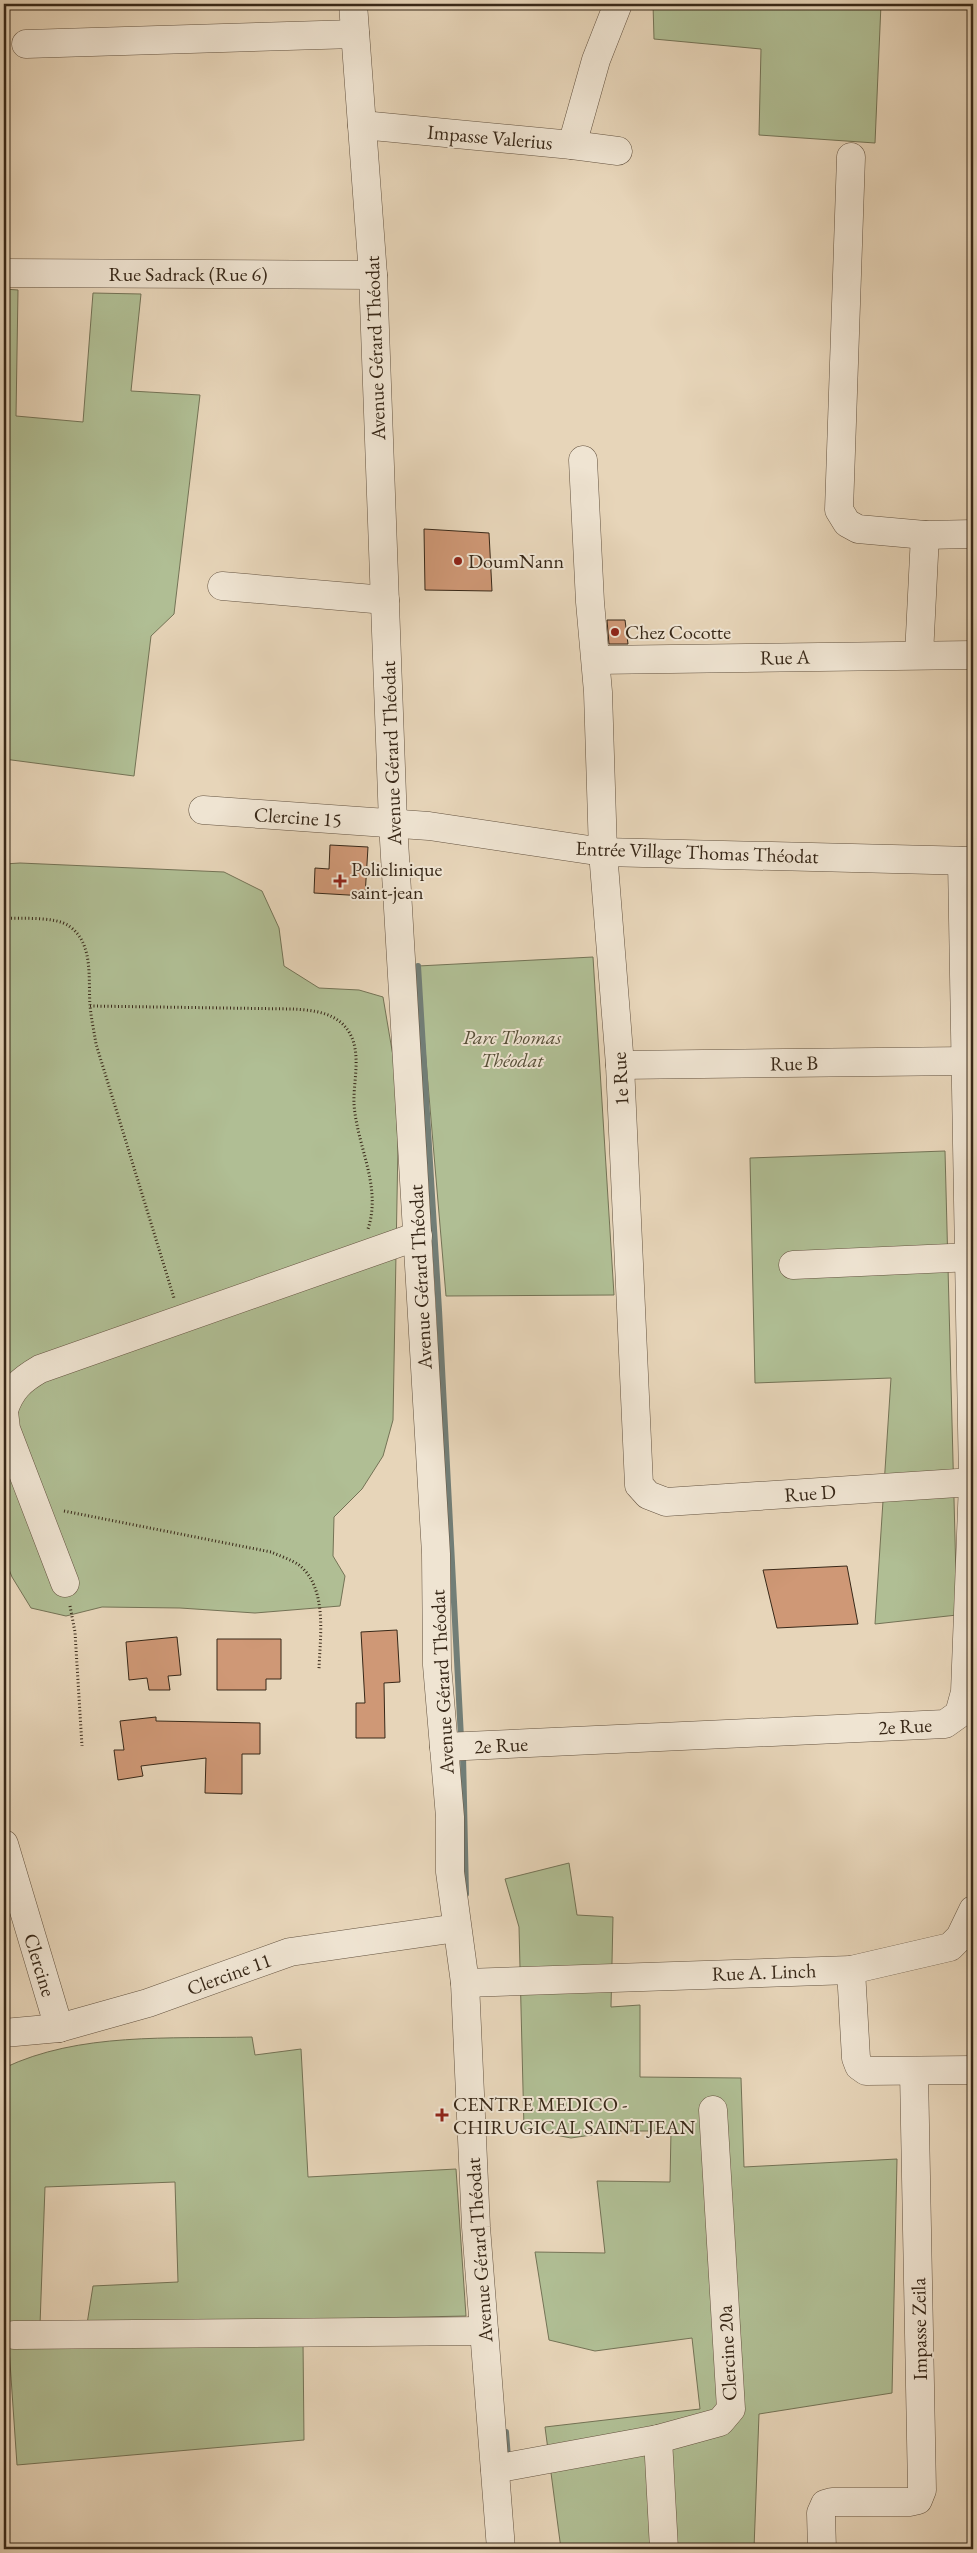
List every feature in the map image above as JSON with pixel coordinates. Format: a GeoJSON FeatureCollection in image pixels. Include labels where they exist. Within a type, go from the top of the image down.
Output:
{"type":"FeatureCollection","features":[{"type":"Feature","properties":{"kind":"street","name":"Avenue Gérard Théodat"},"geometry":{"type":"LineString","coordinates":[[354,4],[373,275],[393,823],[436,1554],[437,1665],[450,1817],[450,1872],[457,1928],[469,1982],[468,2102],[501,2549]]}},
{"type":"Feature","properties":{"kind":"street"},"geometry":{"type":"LineString","coordinates":[[572,145],[596,60],[618,4]]}},
{"type":"Feature","properties":{"kind":"street"},"geometry":{"type":"LineString","coordinates":[[26,44],[355,34]]}},
{"type":"Feature","properties":{"kind":"street","name":"Impasse Valerius"},"geometry":{"type":"LineString","coordinates":[[362,125],[572,145],[618,152]]}},
{"type":"Feature","properties":{"kind":"street"},"geometry":{"type":"LineString","coordinates":[[851,157],[839,510],[847,523],[858,529],[925,535],[973,534]]}},
{"type":"Feature","properties":{"kind":"street","name":"Rue Sadrack (Rue 6)"},"geometry":{"type":"LineString","coordinates":[[4,273],[373,275]]}},
{"type":"Feature","properties":{"kind":"street","name":"1e Rue"},"geometry":{"type":"LineString","coordinates":[[583,460],[590,602],[596,660],[603,852],[620,1065],[639,1485],[648,1496]]}},
{"type":"Feature","properties":{"kind":"street"},"geometry":{"type":"LineString","coordinates":[[918,655],[925,535]]}},
{"type":"Feature","properties":{"kind":"street"},"geometry":{"type":"LineString","coordinates":[[222,586],[385,600]]}},
{"type":"Feature","properties":{"kind":"street","name":"Rue A"},"geometry":{"type":"LineString","coordinates":[[596,660],[973,655]]}},
{"type":"Feature","properties":{"kind":"street","name":"Clercine 15"},"geometry":{"type":"LineString","coordinates":[[203,810],[393,823]]}},
{"type":"Feature","properties":{"kind":"street","name":"Entrée Village Thomas Théodat"},"geometry":{"type":"LineString","coordinates":[[393,823],[429,826],[603,852],[968,861]]}},
{"type":"Feature","properties":{"kind":"street","name":"2e Rue"},"geometry":{"type":"LineString","coordinates":[[444,1748],[945,1724],[960,1714],[965,1692],[973,1482],[972,1257],[967,1061],[968,861]]}},
{"type":"Feature","properties":{"kind":"street","name":"Rue B"},"geometry":{"type":"LineString","coordinates":[[620,1065],[967,1061]]}},
{"type":"Feature","properties":{"kind":"street"},"geometry":{"type":"LineString","coordinates":[[65,1584],[6,1429],[4,1411],[10,1392],[22,1379],[40,1369],[418,1236]]}},
{"type":"Feature","properties":{"kind":"street"},"geometry":{"type":"LineString","coordinates":[[793,1265],[972,1257]]}},
{"type":"Feature","properties":{"kind":"street","name":"Rue D"},"geometry":{"type":"LineString","coordinates":[[648,1496],[666,1502],[973,1482]]}},
{"type":"Feature","properties":{"kind":"street","name":"Clercine"},"geometry":{"type":"LineString","coordinates":[[4,1844],[59,2028]]}},
{"type":"Feature","properties":{"kind":"street","name":"Rue A. Linch"},"geometry":{"type":"LineString","coordinates":[[469,1982],[851,1970],[950,1947],[960,1937],[973,1910]]}},
{"type":"Feature","properties":{"kind":"street","name":"Clercine 11"},"geometry":{"type":"LineString","coordinates":[[4,2033],[59,2028],[148,2003],[290,1952],[457,1928]]}},
{"type":"Feature","properties":{"kind":"street"},"geometry":{"type":"LineString","coordinates":[[851,1970],[856,2058],[859,2066],[866,2071],[973,2070]]}},
{"type":"Feature","properties":{"kind":"street","name":"Impasse Zeila"},"geometry":{"type":"LineString","coordinates":[[822,2549],[821,2513],[826,2504],[832,2502],[909,2502],[918,2500],[922,2490],[914,2072]]}},
{"type":"Feature","properties":{"kind":"street","name":"Clercine 20a"},"geometry":{"type":"LineString","coordinates":[[494,2469],[658,2439],[720,2422],[731,2409],[713,2110]]}},
{"type":"Feature","properties":{"kind":"street"},"geometry":{"type":"LineString","coordinates":[[14,2335],[484,2331]]}},
{"type":"Feature","properties":{"kind":"street"},"geometry":{"type":"LineString","coordinates":[[658,2439],[664,2549]]}},
{"type":"Feature","properties":{"kind":"path"},"geometry":{"type":"LineString","coordinates":[[4,918],[43,919],[68,925],[82,940],[89,964],[90,1006],[96,1044],[180,1320]]}},
{"type":"Feature","properties":{"kind":"path"},"geometry":{"type":"LineString","coordinates":[[90,1006],[292,1008],[313,1010],[335,1017],[349,1032],[355,1051],[354,1104],[358,1129],[369,1166],[373,1196],[371,1219],[365,1240],[353,1259]]}},
{"type":"Feature","properties":{"kind":"path"},"geometry":{"type":"LineString","coordinates":[[34,1506],[271,1552],[299,1566],[315,1587],[320,1616],[319,1669]]}},
{"type":"Feature","properties":{"kind":"path"},"geometry":{"type":"LineString","coordinates":[[65,1584],[75,1632],[82,1746]]}},
{"type":"Feature","properties":{"kind":"green space"},"geometry":{"type":"Polygon","coordinates":[[[653,4],[881,4],[875,143],[759,135],[761,49],[654,39],[653,4]]]}},
{"type":"Feature","properties":{"kind":"green space"},"geometry":{"type":"Polygon","coordinates":[[[4,289],[18,290],[16,416],[83,422],[93,293],[141,294],[131,391],[200,395],[174,614],[151,636],[134,776],[4,759],[4,534],[7,534],[9,417],[4,417],[4,289]]]}},
{"type":"Feature","properties":{"kind":"green space"},"geometry":{"type":"Polygon","coordinates":[[[20,863],[224,872],[262,891],[279,928],[284,966],[319,988],[359,990],[383,997],[394,1062],[398,1144],[393,1420],[383,1456],[362,1489],[334,1517],[333,1556],[345,1576],[340,1606],[255,1613],[180,1608],[102,1607],[66,1616],[31,1608],[12,1577],[4,1557],[4,864],[20,863]]]}},
{"type":"Feature","properties":{"kind":"green space","name":"Parc Thomas Théodat"},"geometry":{"type":"Polygon","coordinates":[[[593,957],[614,1295],[446,1296],[418,966],[593,957]]]}},
{"type":"Feature","properties":{"kind":"green space"},"geometry":{"type":"Polygon","coordinates":[[[945,1151],[957,1615],[875,1624],[891,1378],[755,1383],[750,1158],[945,1151]]]}},
{"type":"Feature","properties":{"kind":"green space"},"geometry":{"type":"Polygon","coordinates":[[[569,1863],[577,1915],[613,1917],[611,2007],[640,2005],[640,2077],[741,2078],[744,2167],[897,2159],[892,2393],[759,2414],[754,2549],[561,2549],[545,2427],[700,2409],[692,2338],[595,2351],[549,2340],[535,2252],[605,2253],[597,2181],[670,2182],[671,2131],[619,2131],[571,2138],[524,2129],[519,1927],[505,1879],[569,1863]]]}},
{"type":"Feature","properties":{"kind":"green space"},"geometry":{"type":"Polygon","coordinates":[[[252,2037],[255,2055],[301,2049],[308,2177],[456,2169],[466,2316],[87,2324],[93,2286],[178,2282],[175,2182],[45,2187],[40,2325],[4,2329],[4,2068],[33,2056],[63,2048],[94,2043],[157,2038],[252,2037]]]}},
{"type":"Feature","properties":{"kind":"green space"},"geometry":{"type":"Polygon","coordinates":[[[303,2341],[304,2440],[17,2465],[9,2348],[303,2341]]]}},
{"type":"Feature","properties":{"kind":"building","name":"DoumNann"},"geometry":{"type":"Polygon","coordinates":[[[424,529],[489,533],[492,591],[425,590],[424,529]]]}},
{"type":"Feature","properties":{"kind":"building","name":"Chez Cocotte"},"geometry":{"type":"Polygon","coordinates":[[[607,620],[625,620],[628,644],[609,644],[607,620]]]}},
{"type":"Feature","properties":{"kind":"building","name":"Policlinique saint-jean"},"geometry":{"type":"Polygon","coordinates":[[[330,845],[368,847],[365,896],[314,893],[315,868],[329,869],[330,845]]]}},
{"type":"Feature","properties":{"kind":"building"},"geometry":{"type":"Polygon","coordinates":[[[847,1566],[858,1624],[777,1628],[763,1570],[847,1566]]]}},
{"type":"Feature","properties":{"kind":"building"},"geometry":{"type":"Polygon","coordinates":[[[397,1630],[400,1682],[384,1683],[385,1738],[356,1738],[356,1703],[365,1703],[361,1632],[397,1630]]]}},
{"type":"Feature","properties":{"kind":"building"},"geometry":{"type":"Polygon","coordinates":[[[177,1637],[181,1675],[168,1676],[170,1690],[149,1690],[147,1678],[129,1680],[126,1642],[177,1637]]]}},
{"type":"Feature","properties":{"kind":"building"},"geometry":{"type":"Polygon","coordinates":[[[217,1639],[281,1639],[281,1679],[266,1679],[266,1690],[217,1690],[217,1639]]]}},
{"type":"Feature","properties":{"kind":"building"},"geometry":{"type":"Polygon","coordinates":[[[156,1717],[156,1721],[260,1723],[260,1754],[242,1754],[242,1794],[205,1793],[206,1758],[141,1766],[143,1776],[118,1780],[114,1750],[124,1750],[120,1721],[156,1717]]]}},
{"type":"Feature","properties":{"kind":"waterway"},"geometry":{"type":"LineString","coordinates":[[418,966],[439,1310],[461,1738]]}},
{"type":"Feature","properties":{"kind":"waterway"},"geometry":{"type":"LineString","coordinates":[[463,1755],[466,1894]]}},
{"type":"Feature","properties":{"kind":"waterway"},"geometry":{"type":"LineString","coordinates":[[506,2432],[508,2458]]}},
{"type":"Feature","properties":{"kind":"place","name":"DoumNann"},"geometry":{"type":"Point","coordinates":[458,561]}},
{"type":"Feature","properties":{"kind":"place","name":"Chez Cocotte"},"geometry":{"type":"Point","coordinates":[615,632]}},
{"type":"Feature","properties":{"kind":"place","name":"Policlinique saint-jean"},"geometry":{"type":"Point","coordinates":[340,881]}},
{"type":"Feature","properties":{"kind":"place","name":"CENTRE MEDICO - CHIRUGICAL SAINT JEAN"},"geometry":{"type":"Point","coordinates":[442,2115]}}]}
